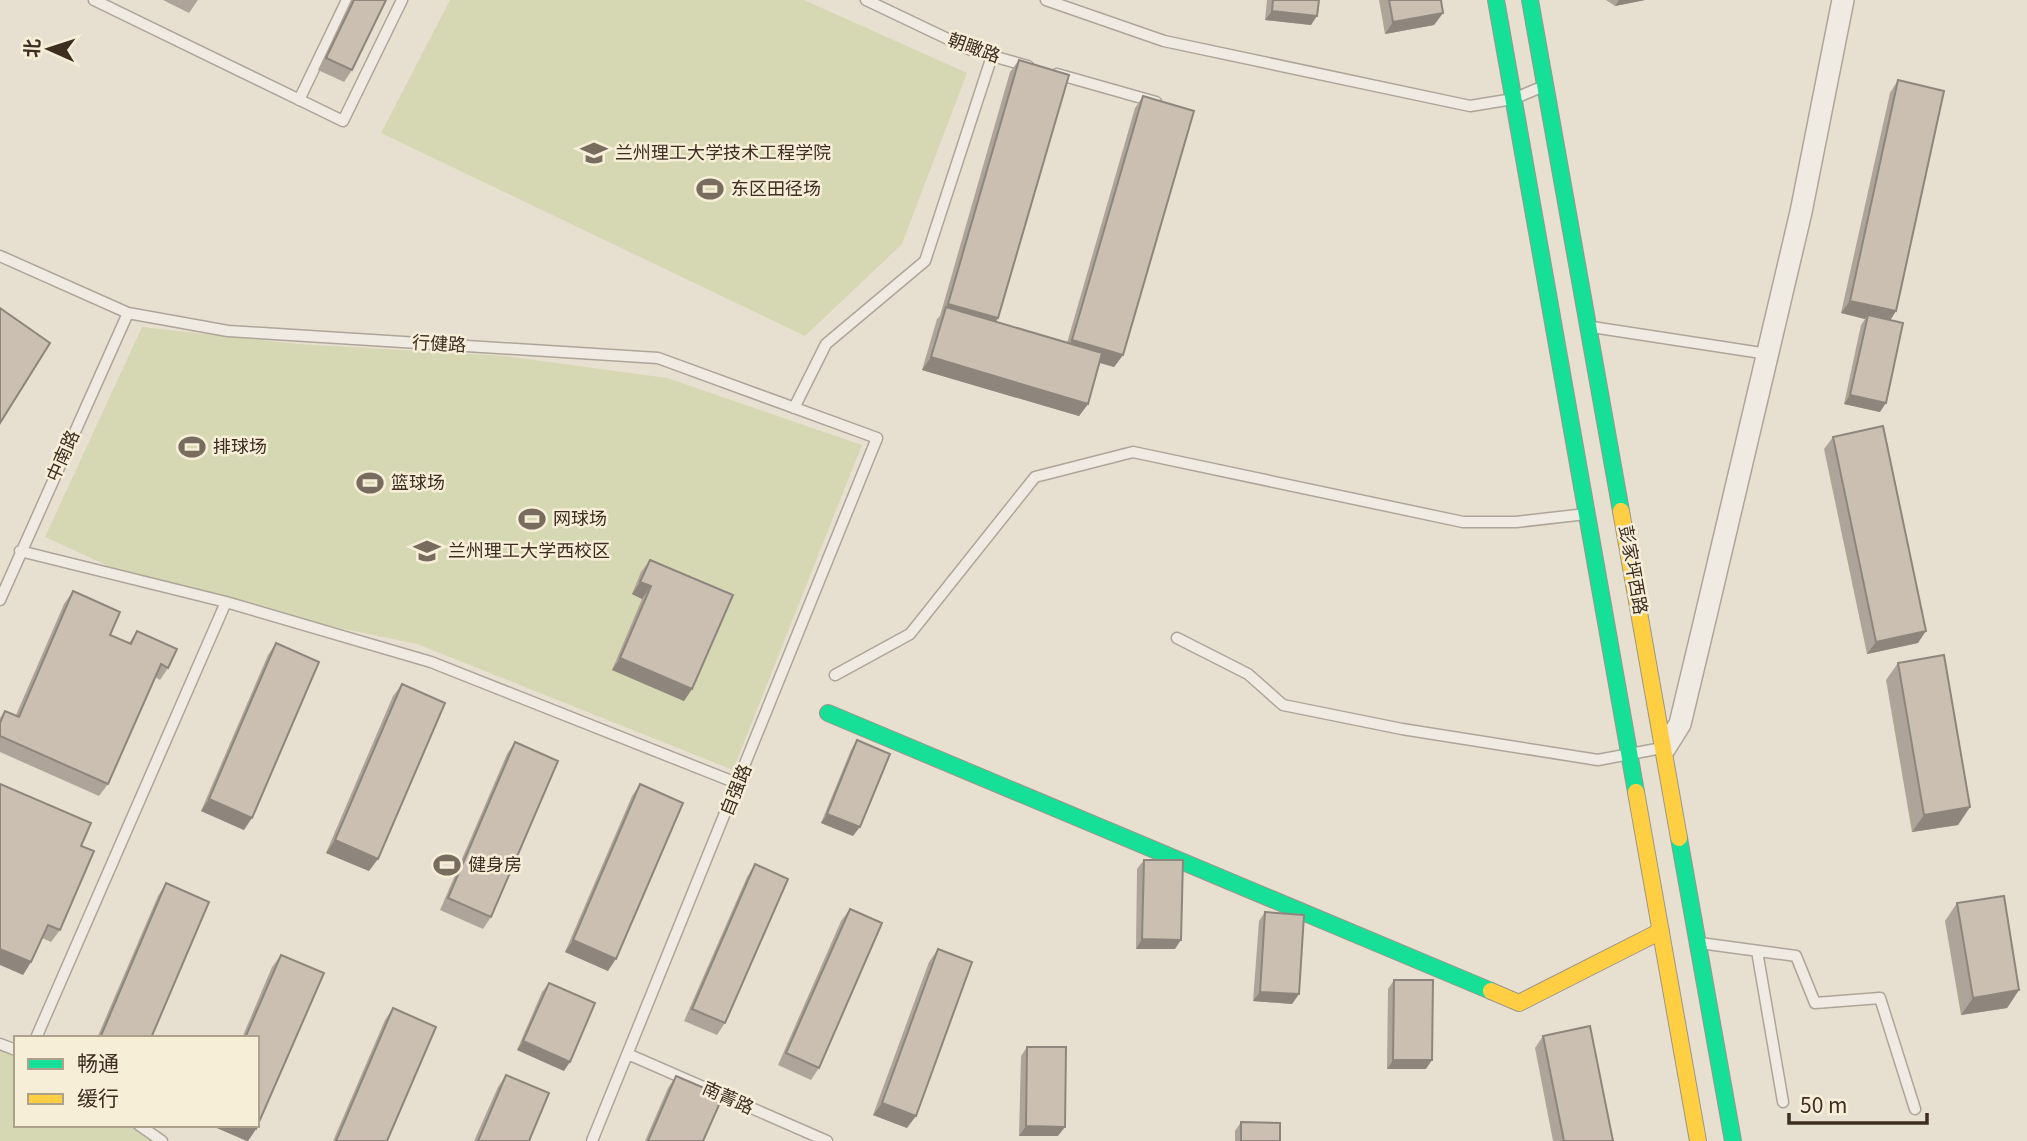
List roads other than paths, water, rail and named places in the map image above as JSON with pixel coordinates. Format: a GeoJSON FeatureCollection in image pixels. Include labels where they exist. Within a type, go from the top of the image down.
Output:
{"type":"FeatureCollection","features":[{"type":"Feature","properties":{"kind":"main road","name":"彭家坪西路"},"geometry":{"type":"LineString","coordinates":[[1496,0],[1698,1141]]}},
{"type":"Feature","properties":{"kind":"main road","name":"彭家坪西路"},"geometry":{"type":"LineString","coordinates":[[1530,0],[1733,1141]]}},
{"type":"Feature","properties":{"kind":"main road"},"geometry":{"type":"LineString","coordinates":[[828,713],[1518,1003],[1661,931]]}},
{"type":"Feature","properties":{"kind":"street"},"geometry":{"type":"LineString","coordinates":[[1665,748],[1680,724],[1801,212],[1843,0]]}},
{"type":"Feature","properties":{"kind":"lane"},"geometry":{"type":"LineString","coordinates":[[94,0],[343,121],[402,0]]}},
{"type":"Feature","properties":{"kind":"lane"},"geometry":{"type":"LineString","coordinates":[[299,100],[347,0]]}},
{"type":"Feature","properties":{"kind":"lane","name":"朝瞰路"},"geometry":{"type":"LineString","coordinates":[[866,0],[971,50],[1169,105]]}},
{"type":"Feature","properties":{"kind":"lane"},"geometry":{"type":"LineString","coordinates":[[1046,0],[1164,41],[1470,106],[1513,99],[1546,85]]}},
{"type":"Feature","properties":{"kind":"lane"},"geometry":{"type":"LineString","coordinates":[[794,408],[825,344],[925,261],[992,56]]}},
{"type":"Feature","properties":{"kind":"lane","name":"行健路"},"geometry":{"type":"LineString","coordinates":[[0,256],[128,313],[228,331],[658,358],[877,438]]}},
{"type":"Feature","properties":{"kind":"lane","name":"中南路"},"geometry":{"type":"LineString","coordinates":[[0,600],[128,313]]}},
{"type":"Feature","properties":{"kind":"lane"},"geometry":{"type":"LineString","coordinates":[[1589,327],[1768,354]]}},
{"type":"Feature","properties":{"kind":"lane","name":"自强路"},"geometry":{"type":"LineString","coordinates":[[593,1141],[877,438]]}},
{"type":"Feature","properties":{"kind":"lane"},"geometry":{"type":"LineString","coordinates":[[835,675],[911,634],[1035,477],[1133,452],[1462,522],[1516,522],[1587,513]]}},
{"type":"Feature","properties":{"kind":"lane"},"geometry":{"type":"LineString","coordinates":[[20,551],[226,602],[431,662],[739,784]]}},
{"type":"Feature","properties":{"kind":"lane"},"geometry":{"type":"LineString","coordinates":[[37,1036],[226,602]]}},
{"type":"Feature","properties":{"kind":"lane"},"geometry":{"type":"LineString","coordinates":[[1177,638],[1248,674],[1283,705],[1402,729],[1598,760],[1665,748]]}},
{"type":"Feature","properties":{"kind":"lane"},"geometry":{"type":"LineString","coordinates":[[1699,943],[1796,956],[1815,1003],[1880,998],[1915,1109]]}},
{"type":"Feature","properties":{"kind":"lane"},"geometry":{"type":"LineString","coordinates":[[1757,951],[1783,1102]]}},
{"type":"Feature","properties":{"kind":"lane","name":"南菁路"},"geometry":{"type":"LineString","coordinates":[[629,1055],[827,1141]]}},
{"type":"Feature","properties":{"kind":"lane"},"geometry":{"type":"LineString","coordinates":[[142,1127],[162,1141]]}},
{"type":"Feature","properties":{"kind":"place","name":"兰州理工大学技术工程学院"},"geometry":{"type":"Point","coordinates":[594,153]}},
{"type":"Feature","properties":{"kind":"place","name":"东区田径场"},"geometry":{"type":"Point","coordinates":[710,189]}},
{"type":"Feature","properties":{"kind":"place","name":"排球场"},"geometry":{"type":"Point","coordinates":[192,447]}},
{"type":"Feature","properties":{"kind":"place","name":"篮球场"},"geometry":{"type":"Point","coordinates":[370,483]}},
{"type":"Feature","properties":{"kind":"place","name":"网球场"},"geometry":{"type":"Point","coordinates":[532,519]}},
{"type":"Feature","properties":{"kind":"place","name":"兰州理工大学西校区"},"geometry":{"type":"Point","coordinates":[427,551]}},
{"type":"Feature","properties":{"kind":"place","name":"健身房"},"geometry":{"type":"Point","coordinates":[447,865]}}]}
